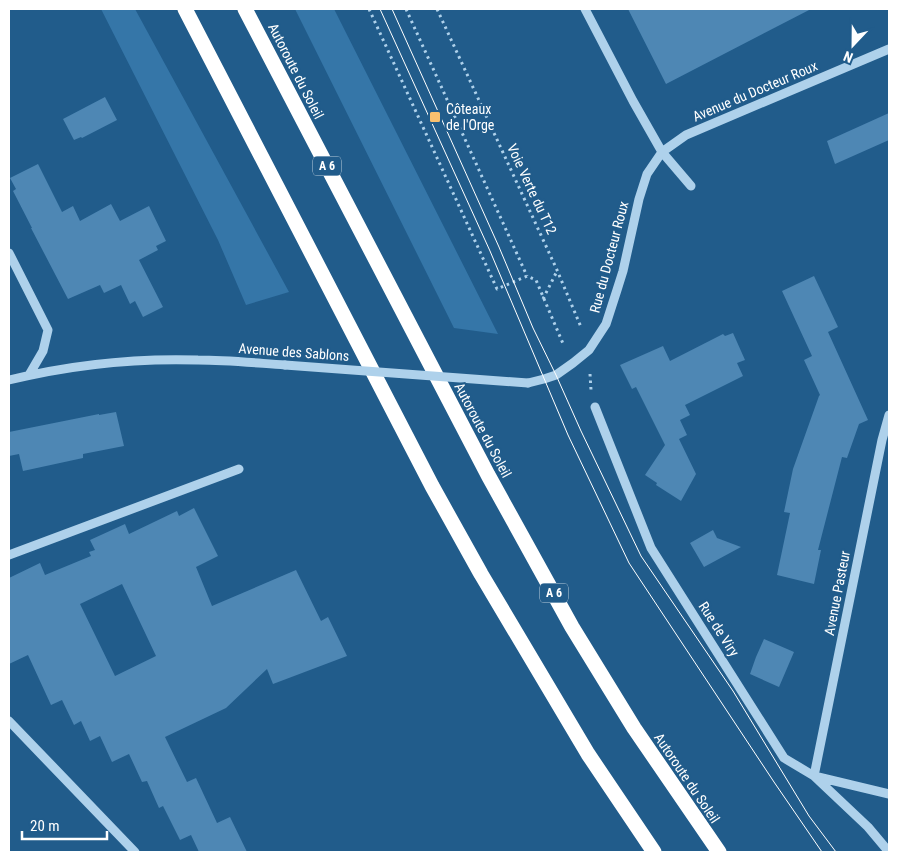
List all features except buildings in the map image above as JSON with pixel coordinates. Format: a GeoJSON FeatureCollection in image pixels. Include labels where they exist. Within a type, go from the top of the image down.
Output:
{"type":"FeatureCollection","features":[{"type":"Feature","properties":{"kind":"highway"},"geometry":{"type":"LineString","coordinates":[[185,9],[432,486],[481,574],[588,754],[654,852]]}},
{"type":"Feature","properties":{"kind":"highway","name":"Autoroute du Soleil"},"geometry":{"type":"LineString","coordinates":[[245,9],[488,475],[572,627],[634,728],[718,852]]}},
{"type":"Feature","properties":{"kind":"street"},"geometry":{"type":"LineString","coordinates":[[585,9],[633,102],[662,152],[691,186]]}},
{"type":"Feature","properties":{"kind":"street","name":"Avenue du Docteur Roux"},"geometry":{"type":"LineString","coordinates":[[662,152],[686,135],[889,49]]}},
{"type":"Feature","properties":{"kind":"street","name":"Rue du Docteur Roux"},"geometry":{"type":"LineString","coordinates":[[574,363],[589,350],[606,324],[623,271],[646,174],[662,152]]}},
{"type":"Feature","properties":{"kind":"street"},"geometry":{"type":"LineString","coordinates":[[9,253],[48,330],[42,351],[29,375]]}},
{"type":"Feature","properties":{"kind":"street","name":"Avenue des Sablons"},"geometry":{"type":"LineString","coordinates":[[9,380],[91,365],[131,361],[198,360],[528,383],[556,375],[574,363]]}},
{"type":"Feature","properties":{"kind":"street","name":"Rue de Viry"},"geometry":{"type":"LineString","coordinates":[[595,407],[651,548],[784,758],[814,776],[889,794]]}},
{"type":"Feature","properties":{"kind":"street","name":"Avenue Pasteur"},"geometry":{"type":"LineString","coordinates":[[814,776],[882,440],[889,415]]}},
{"type":"Feature","properties":{"kind":"street"},"geometry":{"type":"LineString","coordinates":[[9,555],[239,469]]}},
{"type":"Feature","properties":{"kind":"street"},"geometry":{"type":"LineString","coordinates":[[9,721],[135,852]]}},
{"type":"Feature","properties":{"kind":"street"},"geometry":{"type":"LineString","coordinates":[[814,776],[868,827],[888,852]]}},
{"type":"Feature","properties":{"kind":"path"},"geometry":{"type":"LineString","coordinates":[[369,9],[497,289],[527,276]]}},
{"type":"Feature","properties":{"kind":"path"},"geometry":{"type":"LineString","coordinates":[[406,9],[527,276],[536,280],[561,341]]}},
{"type":"Feature","properties":{"kind":"path","name":"Voie Verte du T12"},"geometry":{"type":"LineString","coordinates":[[437,9],[557,270],[543,299]]}},
{"type":"Feature","properties":{"kind":"shaded area"},"geometry":{"type":"Polygon","coordinates":[[[101,9],[135,9],[289,292],[246,305],[218,240],[101,9]]]}},
{"type":"Feature","properties":{"kind":"shaded area"},"geometry":{"type":"Polygon","coordinates":[[[295,9],[334,9],[498,334],[454,328],[295,9]]]}},
{"type":"Feature","properties":{"kind":"tram line"},"geometry":{"type":"LineString","coordinates":[[380,9],[490,251],[568,435],[629,563],[822,852]]}},
{"type":"Feature","properties":{"kind":"tram line"},"geometry":{"type":"LineString","coordinates":[[392,9],[499,247],[533,328],[641,556],[733,691],[809,816],[836,852]]}},
{"type":"Feature","properties":{"kind":"place","name":"Côteaux de l'Orge"},"geometry":{"type":"Point","coordinates":[435,117]}}]}
